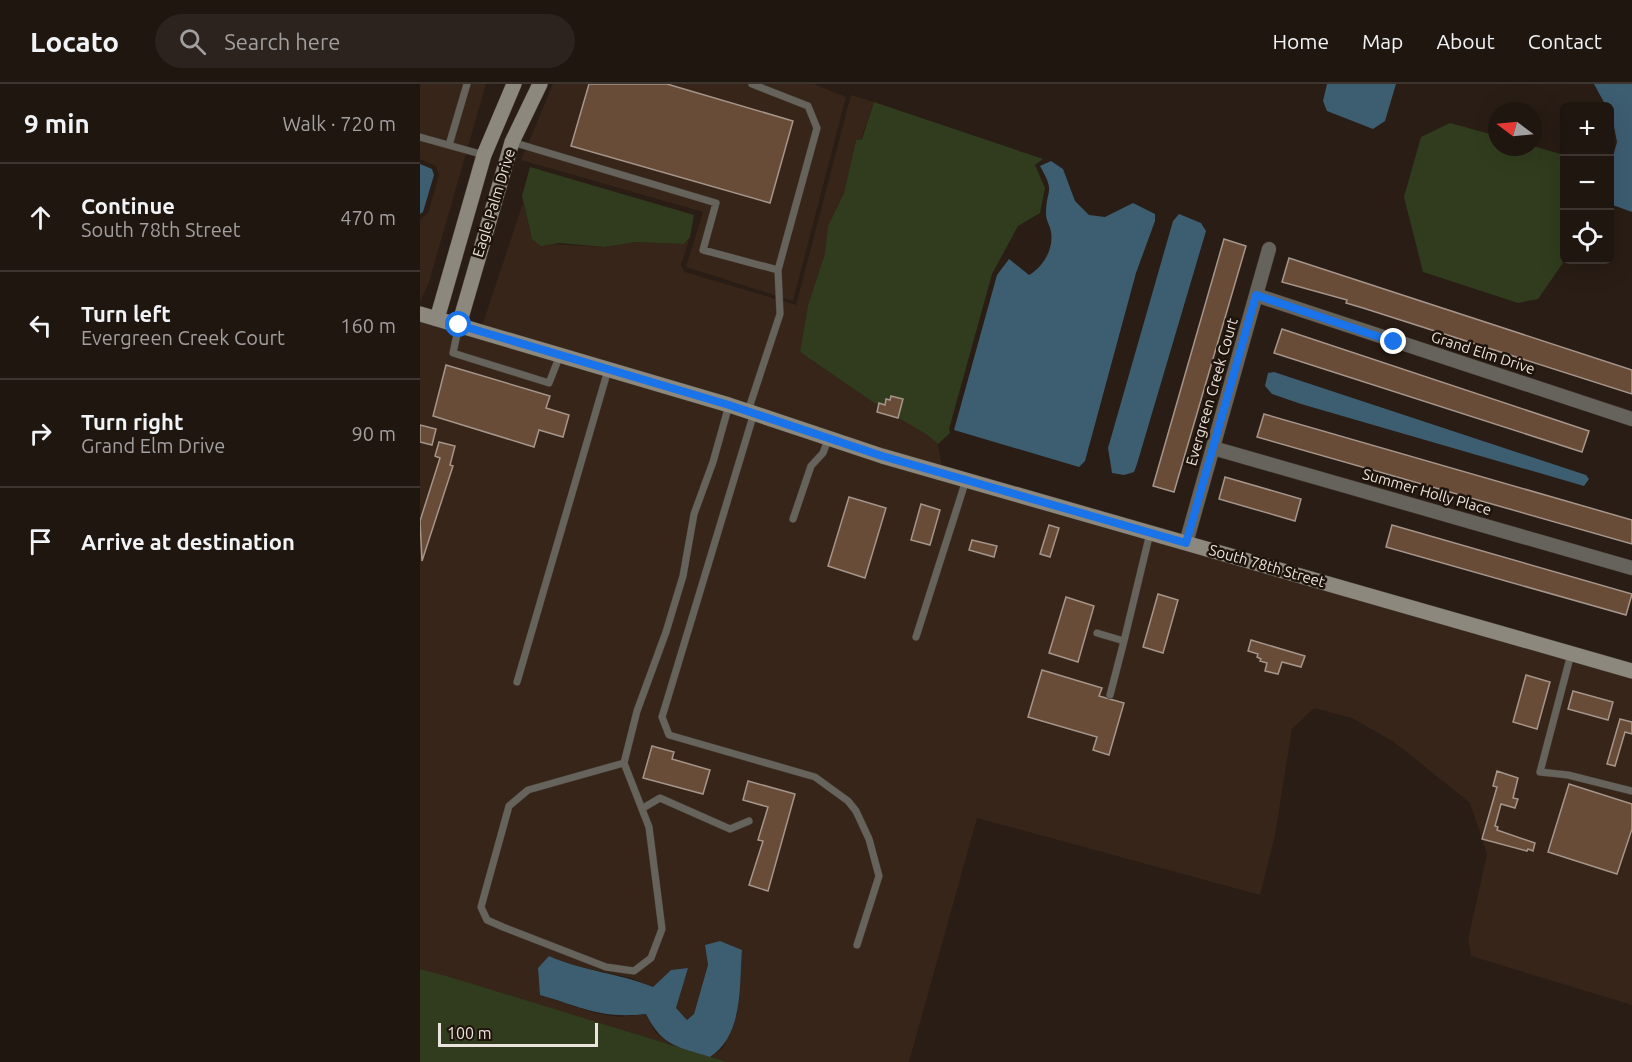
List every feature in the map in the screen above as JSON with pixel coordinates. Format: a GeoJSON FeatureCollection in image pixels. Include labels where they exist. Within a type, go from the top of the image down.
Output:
{"type":"FeatureCollection","features":[{"type":"Feature","properties":{"kind":"street","name":"Eagle Palm Drive"},"geometry":{"type":"LineString","coordinates":[[437,319],[484,155],[514,84]]}},
{"type":"Feature","properties":{"kind":"street","name":"Eagle Palm Drive"},"geometry":{"type":"LineString","coordinates":[[459,325],[512,142],[540,84]]}},
{"type":"Feature","properties":{"kind":"street","name":"Evergreen Creek Court"},"geometry":{"type":"LineString","coordinates":[[1186,543],[1269,249]]}},
{"type":"Feature","properties":{"kind":"street","name":"Grand Elm Drive"},"geometry":{"type":"LineString","coordinates":[[1256,295],[1632,419]]}},
{"type":"Feature","properties":{"kind":"street","name":"South 78th Street"},"geometry":{"type":"LineString","coordinates":[[420,314],[729,405],[966,480],[1632,671]]}},
{"type":"Feature","properties":{"kind":"street","name":"Summer Holly Place"},"geometry":{"type":"LineString","coordinates":[[1213,448],[1632,568]]}},
{"type":"Feature","properties":{"kind":"lane"},"geometry":{"type":"LineString","coordinates":[[449,146],[467,84]]}},
{"type":"Feature","properties":{"kind":"lane"},"geometry":{"type":"LineString","coordinates":[[752,84],[808,106],[817,128],[778,270],[780,314],[662,717],[669,735],[815,777],[848,801],[856,811],[869,839],[879,876],[857,945]]}},
{"type":"Feature","properties":{"kind":"lane"},"geometry":{"type":"LineString","coordinates":[[420,137],[484,155]]}},
{"type":"Feature","properties":{"kind":"lane"},"geometry":{"type":"LineString","coordinates":[[512,142],[716,203],[704,250],[778,270]]}},
{"type":"Feature","properties":{"kind":"lane"},"geometry":{"type":"LineString","coordinates":[[459,325],[453,352],[549,383],[560,355]]}},
{"type":"Feature","properties":{"kind":"lane"},"geometry":{"type":"LineString","coordinates":[[517,682],[608,369]]}},
{"type":"Feature","properties":{"kind":"lane"},"geometry":{"type":"LineString","coordinates":[[624,762],[528,790],[509,806],[481,907],[487,920],[606,967],[634,971],[651,958],[662,929],[649,827],[624,762],[637,711],[666,632],[683,576],[694,514],[713,462],[729,405]]}},
{"type":"Feature","properties":{"kind":"lane"},"geometry":{"type":"LineString","coordinates":[[793,519],[811,466],[823,453],[829,437]]}},
{"type":"Feature","properties":{"kind":"lane"},"geometry":{"type":"LineString","coordinates":[[916,637],[966,480]]}},
{"type":"Feature","properties":{"kind":"lane"},"geometry":{"type":"LineString","coordinates":[[1110,695],[1150,533]]}},
{"type":"Feature","properties":{"kind":"lane"},"geometry":{"type":"LineString","coordinates":[[1097,633],[1124,641]]}},
{"type":"Feature","properties":{"kind":"lane"},"geometry":{"type":"LineString","coordinates":[[1571,654],[1540,772],[1568,775],[1632,791]]}},
{"type":"Feature","properties":{"kind":"lane"},"geometry":{"type":"LineString","coordinates":[[643,808],[660,798],[729,829],[749,821]]}},
{"type":"Feature","properties":{"kind":"shaded area"},"geometry":{"type":"Polygon","coordinates":[[[420,84],[486,84],[429,282],[420,302],[420,220],[428,213],[439,175],[436,166],[420,159],[420,84]]]}},
{"type":"Feature","properties":{"kind":"shaded area"},"geometry":{"type":"Polygon","coordinates":[[[553,84],[814,84],[846,97],[793,301],[686,267],[703,212],[521,160],[553,84]]]}},
{"type":"Feature","properties":{"kind":"shaded area"},"geometry":{"type":"Polygon","coordinates":[[[851,95],[874,102],[861,139],[856,140],[844,193],[828,226],[825,253],[808,305],[800,352],[883,409],[926,434],[938,444],[942,467],[482,326],[523,203],[532,238],[548,244],[605,247],[636,242],[684,244],[690,237],[681,265],[685,272],[796,305],[851,95]]]}},
{"type":"Feature","properties":{"kind":"shaded area"},"geometry":{"type":"Polygon","coordinates":[[[420,320],[1632,677],[1632,1005],[1471,956],[1468,940],[1487,854],[1470,803],[1394,742],[1352,718],[1314,708],[1292,729],[1275,835],[1260,895],[977,818],[909,1062],[727,1062],[710,1057],[723,1048],[737,1014],[740,975],[705,945],[708,965],[694,1014],[687,1020],[676,1008],[687,968],[671,970],[653,987],[631,978],[566,964],[549,956],[540,995],[595,1013],[619,1017],[646,1014],[655,1032],[671,1045],[420,969],[420,320]]]}},
{"type":"Feature","properties":{"kind":"green space"},"geometry":{"type":"Polygon","coordinates":[[[874,102],[1043,159],[1035,165],[1045,188],[1040,213],[1018,226],[992,274],[949,429],[950,433],[938,444],[800,352],[808,305],[825,253],[828,226],[844,193],[856,140],[862,139],[874,102]]]}},
{"type":"Feature","properties":{"kind":"green space"},"geometry":{"type":"Polygon","coordinates":[[[1450,123],[1488,134],[1488,156],[1542,156],[1542,149],[1560,154],[1560,264],[1562,264],[1538,299],[1518,303],[1423,272],[1404,197],[1421,137],[1450,123]]]}},
{"type":"Feature","properties":{"kind":"green space"},"geometry":{"type":"Polygon","coordinates":[[[530,167],[694,215],[690,237],[684,244],[636,242],[605,247],[559,243],[541,246],[532,239],[522,196],[530,167]]]}},
{"type":"Feature","properties":{"kind":"green space"},"geometry":{"type":"Polygon","coordinates":[[[420,969],[453,978],[727,1062],[420,1062],[420,969]]]}},
{"type":"Feature","properties":{"kind":"water"},"geometry":{"type":"Polygon","coordinates":[[[1327,84],[1396,84],[1385,121],[1373,129],[1327,111],[1323,101],[1327,84]]]}},
{"type":"Feature","properties":{"kind":"water"},"geometry":{"type":"Polygon","coordinates":[[[1594,84],[1632,84],[1632,212],[1614,205],[1614,153],[1617,142],[1614,127],[1614,102],[1604,102],[1594,84]]]}},
{"type":"Feature","properties":{"kind":"water"},"geometry":{"type":"Polygon","coordinates":[[[1051,161],[1063,169],[1075,201],[1089,215],[1105,217],[1133,203],[1155,214],[1155,221],[1136,273],[1085,461],[1079,467],[954,430],[997,275],[1009,259],[1029,275],[1043,262],[1049,251],[1051,232],[1046,206],[1049,187],[1040,166],[1051,161]]]}},
{"type":"Feature","properties":{"kind":"water"},"geometry":{"type":"Polygon","coordinates":[[[420,164],[432,169],[434,175],[423,212],[420,214],[420,164]]]}},
{"type":"Feature","properties":{"kind":"water"},"geometry":{"type":"Polygon","coordinates":[[[1179,214],[1201,223],[1206,231],[1134,472],[1124,475],[1112,473],[1108,448],[1173,221],[1179,214]]]}},
{"type":"Feature","properties":{"kind":"water"},"geometry":{"type":"Polygon","coordinates":[[[1274,372],[1586,475],[1589,479],[1584,486],[1301,404],[1272,394],[1265,386],[1268,373],[1274,372]]]}},
{"type":"Feature","properties":{"kind":"water"},"geometry":{"type":"Polygon","coordinates":[[[720,941],[742,950],[740,994],[729,1036],[710,1057],[672,1044],[658,1033],[646,1014],[603,1013],[540,995],[538,968],[549,956],[653,987],[671,970],[688,968],[676,1008],[687,1020],[694,1014],[708,965],[705,945],[720,941]]]}},
{"type":"Feature","properties":{"kind":"building"},"geometry":{"type":"Polygon","coordinates":[[[589,84],[667,84],[793,121],[770,203],[571,146],[589,84]]]}},
{"type":"Feature","properties":{"kind":"building"},"geometry":{"type":"Polygon","coordinates":[[[1224,239],[1246,246],[1174,492],[1153,486],[1224,239]]]}},
{"type":"Feature","properties":{"kind":"building"},"geometry":{"type":"Polygon","coordinates":[[[1289,258],[1632,370],[1632,394],[1346,303],[1347,300],[1282,282],[1289,258]]]}},
{"type":"Feature","properties":{"kind":"building"},"geometry":{"type":"Polygon","coordinates":[[[1282,329],[1589,431],[1582,452],[1274,353],[1282,329]]]}},
{"type":"Feature","properties":{"kind":"building"},"geometry":{"type":"Polygon","coordinates":[[[446,365],[550,396],[546,408],[569,415],[563,437],[539,430],[534,447],[433,416],[446,365]]]}},
{"type":"Feature","properties":{"kind":"building"},"geometry":{"type":"Polygon","coordinates":[[[891,396],[903,399],[898,418],[877,412],[879,403],[885,405],[886,399],[890,400],[891,396]]]}},
{"type":"Feature","properties":{"kind":"building"},"geometry":{"type":"Polygon","coordinates":[[[1264,414],[1632,520],[1632,544],[1257,437],[1264,414]]]}},
{"type":"Feature","properties":{"kind":"building"},"geometry":{"type":"Polygon","coordinates":[[[420,425],[436,429],[432,445],[420,442],[420,425]]]}},
{"type":"Feature","properties":{"kind":"building"},"geometry":{"type":"Polygon","coordinates":[[[439,442],[455,446],[450,465],[453,466],[422,561],[420,521],[440,458],[435,456],[439,442]]]}},
{"type":"Feature","properties":{"kind":"building"},"geometry":{"type":"Polygon","coordinates":[[[1225,477],[1301,499],[1295,521],[1219,499],[1225,477]]]}},
{"type":"Feature","properties":{"kind":"building"},"geometry":{"type":"Polygon","coordinates":[[[849,497],[886,508],[865,578],[828,566],[849,497]]]}},
{"type":"Feature","properties":{"kind":"building"},"geometry":{"type":"Polygon","coordinates":[[[921,504],[940,510],[930,545],[911,540],[921,504]]]}},
{"type":"Feature","properties":{"kind":"building"},"geometry":{"type":"Polygon","coordinates":[[[1049,525],[1059,528],[1050,557],[1040,554],[1049,525]]]}},
{"type":"Feature","properties":{"kind":"building"},"geometry":{"type":"Polygon","coordinates":[[[1392,525],[1632,594],[1626,615],[1386,547],[1392,525]]]}},
{"type":"Feature","properties":{"kind":"building"},"geometry":{"type":"Polygon","coordinates":[[[972,540],[997,546],[994,557],[969,550],[972,540]]]}},
{"type":"Feature","properties":{"kind":"building"},"geometry":{"type":"Polygon","coordinates":[[[1158,594],[1178,600],[1163,653],[1143,647],[1158,594]]]}},
{"type":"Feature","properties":{"kind":"building"},"geometry":{"type":"Polygon","coordinates":[[[1066,597],[1094,606],[1078,662],[1049,653],[1066,597]]]}},
{"type":"Feature","properties":{"kind":"building"},"geometry":{"type":"Polygon","coordinates":[[[1251,640],[1305,656],[1301,667],[1282,662],[1278,674],[1265,671],[1267,663],[1260,661],[1258,654],[1248,651],[1251,640]]]}},
{"type":"Feature","properties":{"kind":"building"},"geometry":{"type":"Polygon","coordinates":[[[1042,670],[1102,688],[1099,696],[1124,703],[1109,755],[1093,750],[1097,737],[1028,717],[1042,670]]]}},
{"type":"Feature","properties":{"kind":"building"},"geometry":{"type":"Polygon","coordinates":[[[1526,675],[1550,682],[1537,729],[1513,722],[1526,675]]]}},
{"type":"Feature","properties":{"kind":"building"},"geometry":{"type":"Polygon","coordinates":[[[1573,691],[1613,702],[1608,720],[1568,709],[1573,691]]]}},
{"type":"Feature","properties":{"kind":"building"},"geometry":{"type":"Polygon","coordinates":[[[1620,719],[1632,722],[1632,734],[1625,732],[1615,766],[1607,764],[1620,719]]]}},
{"type":"Feature","properties":{"kind":"building"},"geometry":{"type":"Polygon","coordinates":[[[652,746],[674,752],[672,759],[710,770],[703,794],[643,778],[652,746]]]}},
{"type":"Feature","properties":{"kind":"building"},"geometry":{"type":"Polygon","coordinates":[[[1497,771],[1518,778],[1513,798],[1518,799],[1515,808],[1501,804],[1495,826],[1498,827],[1497,830],[1535,843],[1533,851],[1482,839],[1497,787],[1493,786],[1497,771]]]}},
{"type":"Feature","properties":{"kind":"building"},"geometry":{"type":"Polygon","coordinates":[[[748,781],[795,794],[768,891],[749,885],[763,841],[758,840],[768,807],[743,800],[748,781]]]}},
{"type":"Feature","properties":{"kind":"building"},"geometry":{"type":"Polygon","coordinates":[[[1569,784],[1632,804],[1632,829],[1617,874],[1548,852],[1569,784]]]}},
{"type":"Feature","properties":{"kind":"route"},"geometry":{"type":"LineString","coordinates":[[459,325],[729,405],[882,456],[1186,543],[1256,295],[1394,342]]}}]}
